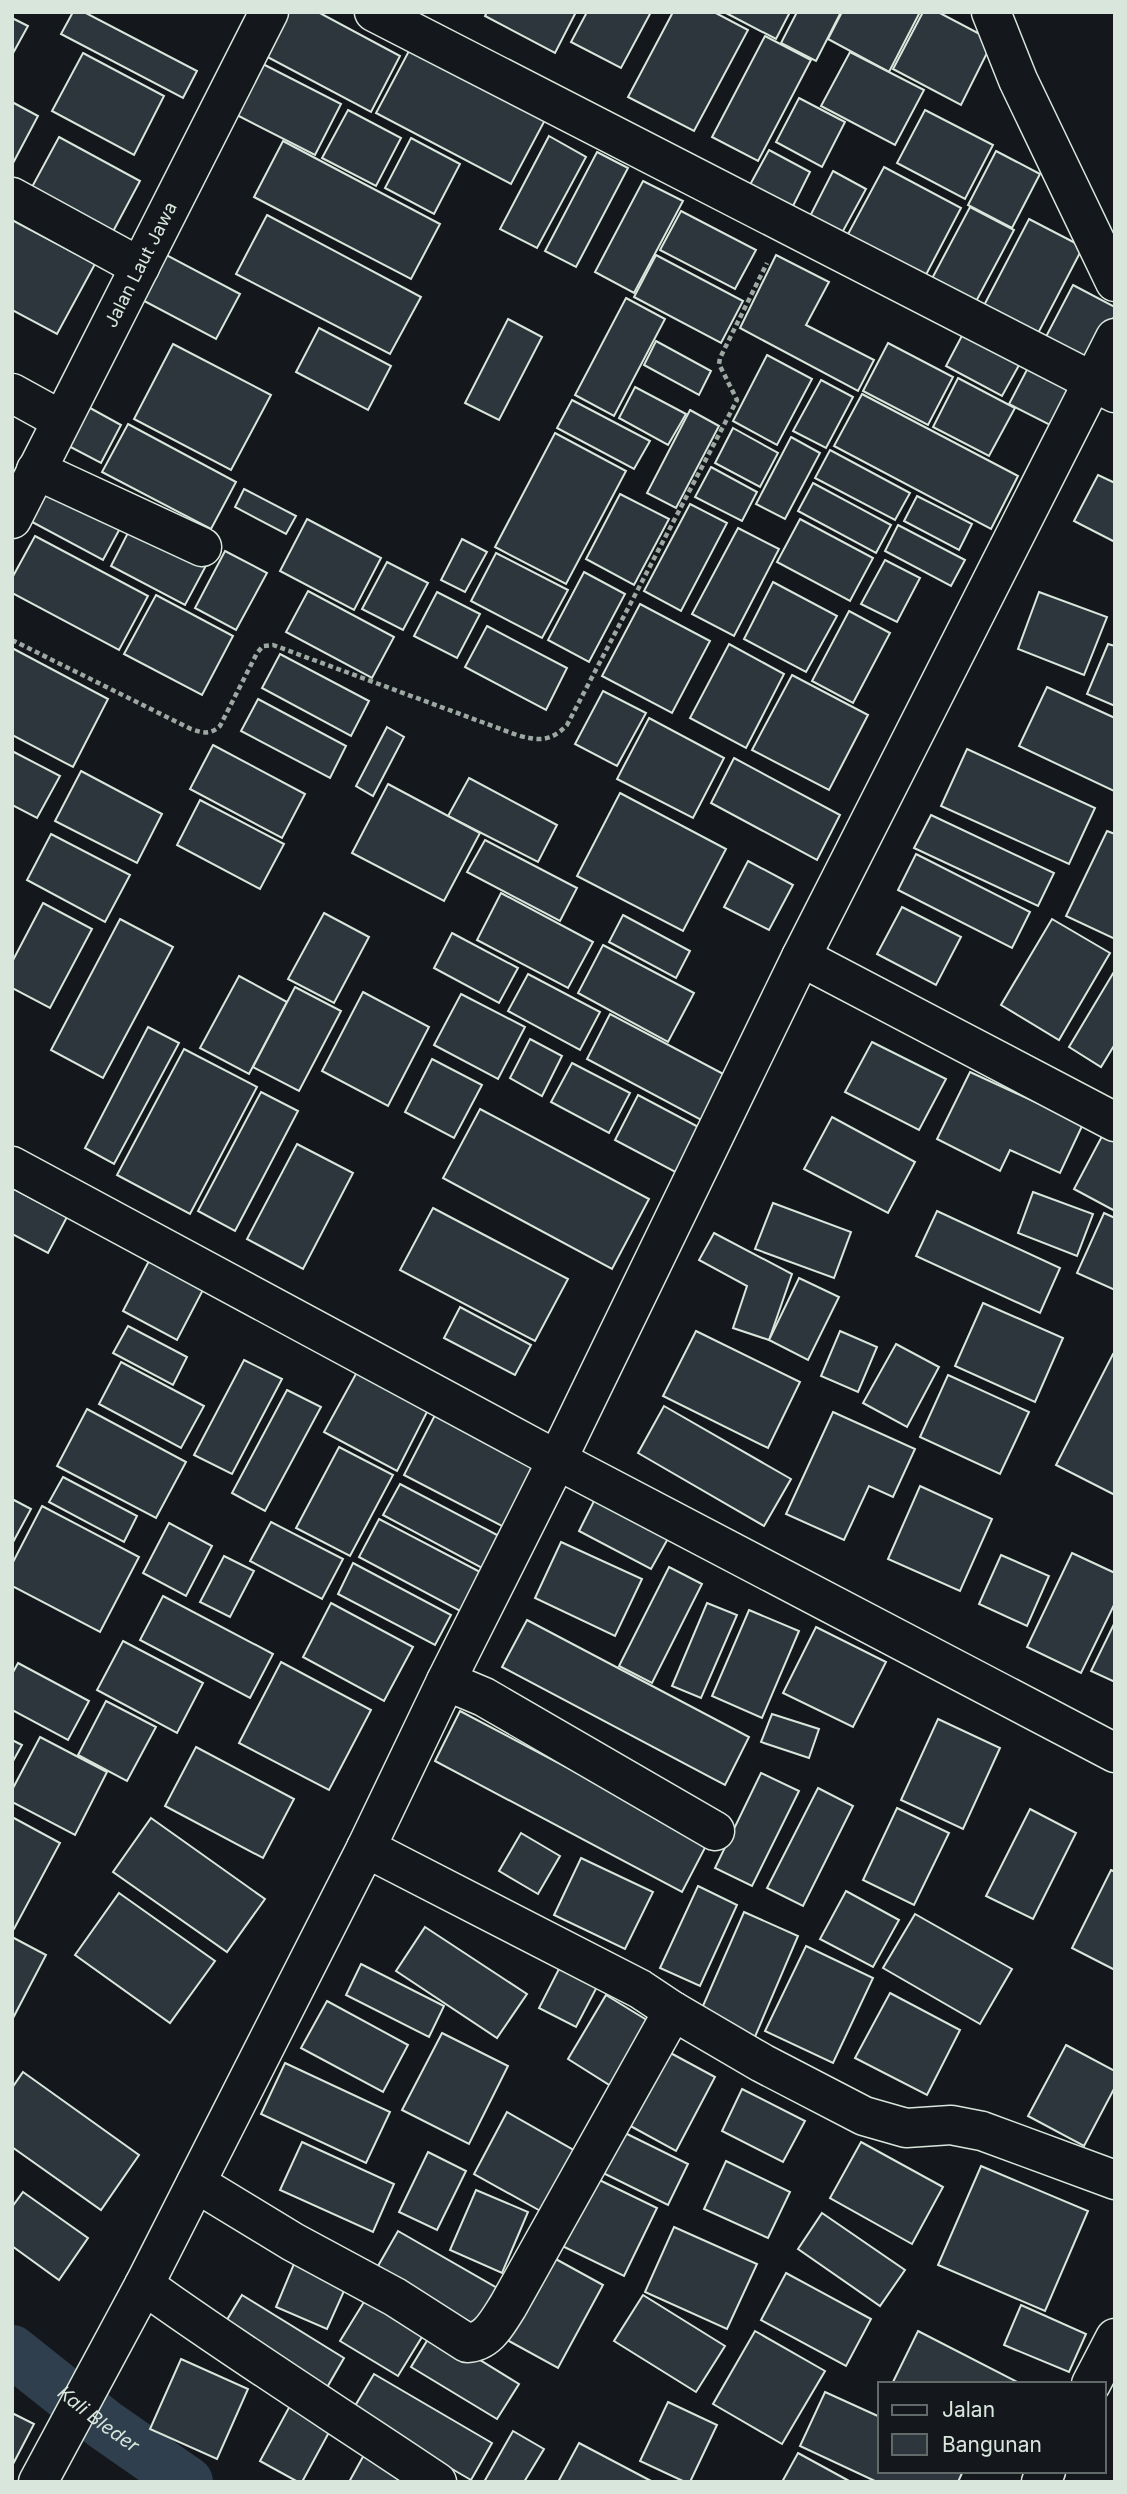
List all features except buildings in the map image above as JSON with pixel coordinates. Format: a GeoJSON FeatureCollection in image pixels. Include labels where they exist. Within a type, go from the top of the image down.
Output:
{"type":"FeatureCollection","features":[{"type":"Feature","properties":{"kind":"street","name":"Jalan Laut Jawa"},"geometry":{"type":"LineString","coordinates":[[12,519],[269,12]]}},
{"type":"Feature","properties":{"kind":"street"},"geometry":{"type":"LineString","coordinates":[[374,12],[1104,388]]}},
{"type":"Feature","properties":{"kind":"street"},"geometry":{"type":"LineString","coordinates":[[991,12],[1018,80],[1115,282]]}},
{"type":"Feature","properties":{"kind":"street"},"geometry":{"type":"LineString","coordinates":[[12,197],[140,267]]}},
{"type":"Feature","properties":{"kind":"street"},"geometry":{"type":"LineString","coordinates":[[41,2476],[144,2285],[366,1847],[801,957],[1104,388],[1115,338]]}},
{"type":"Feature","properties":{"kind":"street"},"geometry":{"type":"LineString","coordinates":[[12,393],[61,420]]}},
{"type":"Feature","properties":{"kind":"street"},"geometry":{"type":"LineString","coordinates":[[36,470],[202,547]]}},
{"type":"Feature","properties":{"kind":"street"},"geometry":{"type":"LineString","coordinates":[[801,957],[1115,1122]]}},
{"type":"Feature","properties":{"kind":"street"},"geometry":{"type":"LineString","coordinates":[[12,1166],[557,1461],[1115,1753]]}},
{"type":"Feature","properties":{"kind":"street"},"geometry":{"type":"LineString","coordinates":[[446,1681],[484,1696],[715,1831]]}},
{"type":"Feature","properties":{"kind":"street"},"geometry":{"type":"LineString","coordinates":[[366,1847],[640,1989],[762,2063],[864,2116],[906,2128],[951,2125],[982,2131],[1115,2180]]}},
{"type":"Feature","properties":{"kind":"street"},"geometry":{"type":"LineString","coordinates":[[196,2183],[293,2242],[395,2297],[467,2343],[476,2343],[490,2332],[508,2306],[673,2011]]}},
{"type":"Feature","properties":{"kind":"street"},"geometry":{"type":"LineString","coordinates":[[144,2285],[229,2346],[347,2421],[436,2482]]}},
{"type":"Feature","properties":{"kind":"street"},"geometry":{"type":"LineString","coordinates":[[1092,2382],[1115,2338]]}},
{"type":"Feature","properties":{"kind":"path"},"geometry":{"type":"LineString","coordinates":[[12,640],[191,729],[205,733],[220,726],[257,653],[263,646],[273,645],[517,735],[537,740],[549,739],[559,734],[575,711],[737,400],[719,364],[720,358],[786,225]]}},
{"type":"Feature","properties":{"kind":"waterway","name":"Kali Bleder"},"geometry":{"type":"LineString","coordinates":[[12,2351],[105,2425],[187,2482]]}}]}
